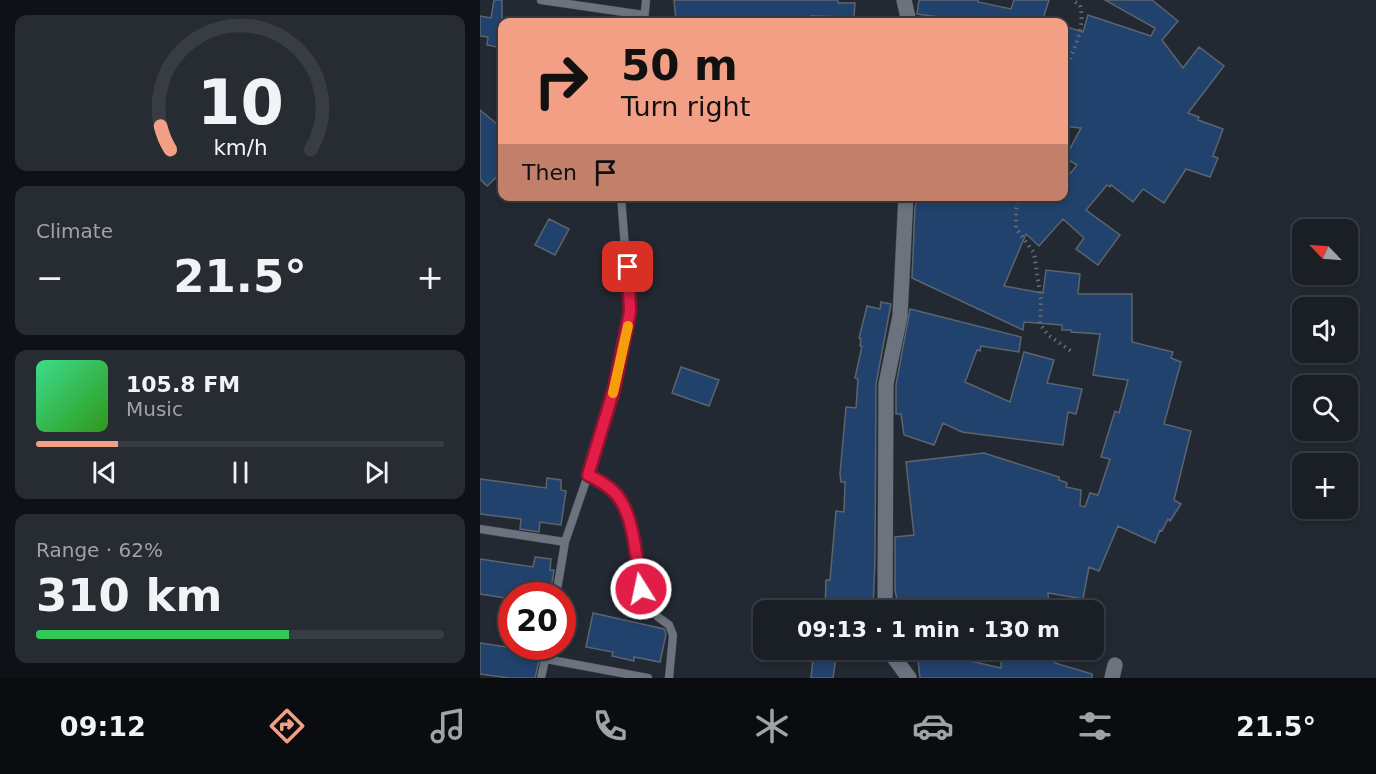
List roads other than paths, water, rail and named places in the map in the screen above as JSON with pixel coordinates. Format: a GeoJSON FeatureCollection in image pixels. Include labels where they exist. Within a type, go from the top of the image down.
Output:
{"type":"FeatureCollection","features":[{"type":"Feature","properties":{"kind":"street"},"geometry":{"type":"LineString","coordinates":[[904,0],[908,18]]}},
{"type":"Feature","properties":{"kind":"street"},"geometry":{"type":"LineString","coordinates":[[885,600],[886,384],[900,316],[906,201]]}},
{"type":"Feature","properties":{"kind":"street"},"geometry":{"type":"LineString","coordinates":[[896,660],[909,678]]}},
{"type":"Feature","properties":{"kind":"lane"},"geometry":{"type":"LineString","coordinates":[[541,0],[639,18]]}},
{"type":"Feature","properties":{"kind":"lane"},"geometry":{"type":"LineString","coordinates":[[644,18],[646,0]]}},
{"type":"Feature","properties":{"kind":"lane"},"geometry":{"type":"LineString","coordinates":[[558,582],[565,542],[614,389],[630,312],[621,201]]}},
{"type":"Feature","properties":{"kind":"lane"},"geometry":{"type":"LineString","coordinates":[[588,475],[603,483],[616,494],[629,518],[641,589],[658,617],[669,625],[673,634],[669,678]]}},
{"type":"Feature","properties":{"kind":"lane"},"geometry":{"type":"LineString","coordinates":[[480,530],[565,542]]}},
{"type":"Feature","properties":{"kind":"lane"},"geometry":{"type":"LineString","coordinates":[[542,678],[546,660]]}},
{"type":"Feature","properties":{"kind":"lane"},"geometry":{"type":"LineString","coordinates":[[551,660],[648,678]]}}]}
